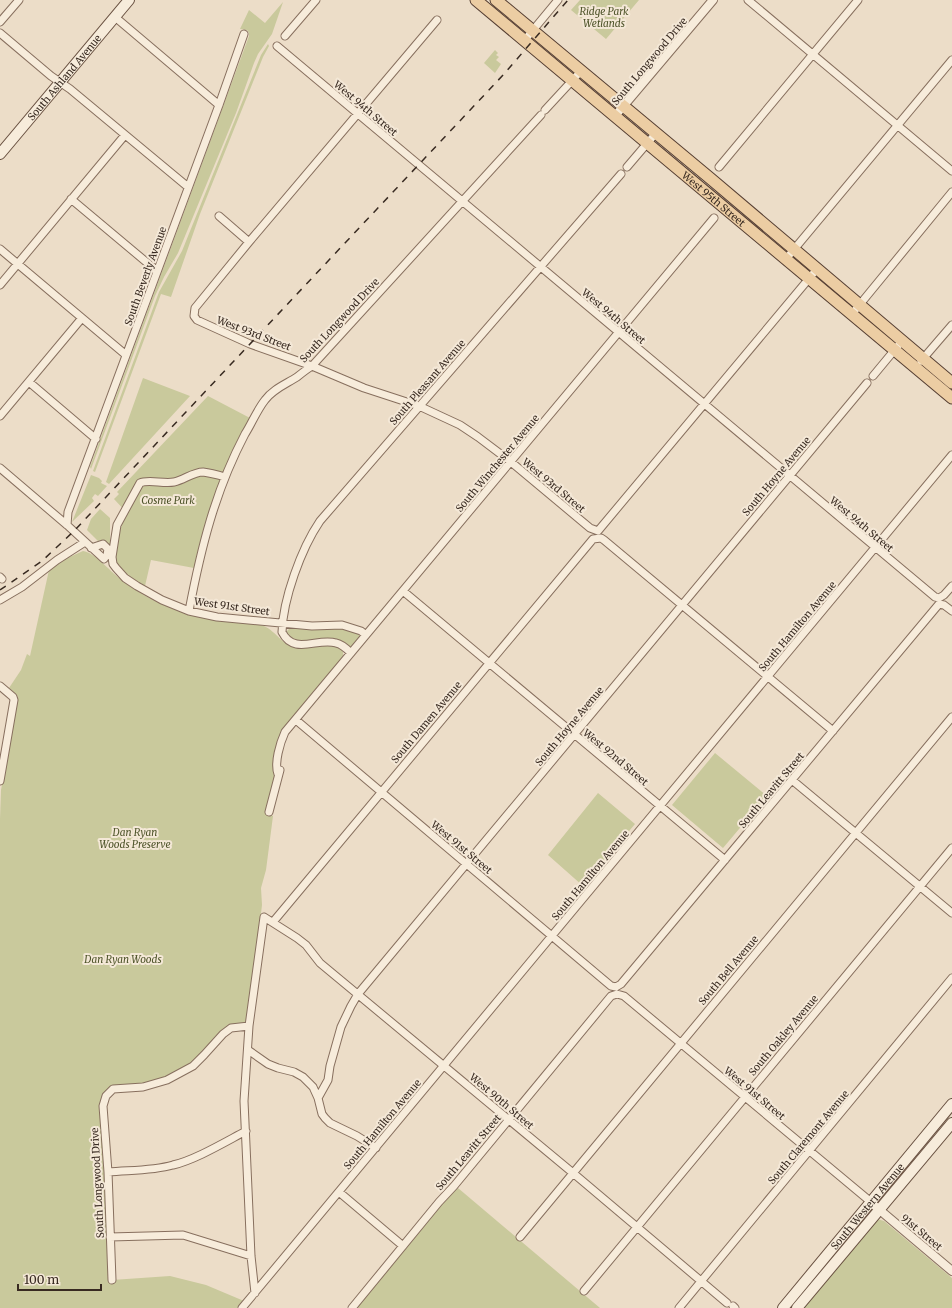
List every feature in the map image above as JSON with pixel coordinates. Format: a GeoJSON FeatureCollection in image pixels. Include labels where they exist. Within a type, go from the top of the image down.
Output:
{"type":"FeatureCollection","features":[{"type":"Feature","properties":{"kind":"main road","name":"South Ashland Avenue"},"geometry":{"type":"LineString","coordinates":[[0,154],[129,0]]}},
{"type":"Feature","properties":{"kind":"main road","name":"West 95th Street"},"geometry":{"type":"LineString","coordinates":[[477,0],[524,41],[952,398]]}},
{"type":"Feature","properties":{"kind":"main road","name":"West 95th Street"},"geometry":{"type":"LineString","coordinates":[[496,0],[952,383]]}},
{"type":"Feature","properties":{"kind":"main road","name":"South Western Avenue"},"geometry":{"type":"LineString","coordinates":[[783,1308],[952,1104]]}},
{"type":"Feature","properties":{"kind":"main road","name":"South Western Avenue"},"geometry":{"type":"LineString","coordinates":[[797,1308],[952,1123]]}},
{"type":"Feature","properties":{"kind":"street"},"geometry":{"type":"LineString","coordinates":[[0,22],[19,0]]}},
{"type":"Feature","properties":{"kind":"street"},"geometry":{"type":"LineString","coordinates":[[286,36],[316,0]]}},
{"type":"Feature","properties":{"kind":"street"},"geometry":{"type":"LineString","coordinates":[[524,41],[558,0]]}},
{"type":"Feature","properties":{"kind":"street","name":"South Longwood Drive"},"geometry":{"type":"LineString","coordinates":[[615,116],[713,0]]}},
{"type":"Feature","properties":{"kind":"street"},"geometry":{"type":"LineString","coordinates":[[748,0],[952,171]]}},
{"type":"Feature","properties":{"kind":"street"},"geometry":{"type":"LineString","coordinates":[[719,167],[858,0]]}},
{"type":"Feature","properties":{"kind":"street"},"geometry":{"type":"LineString","coordinates":[[115,17],[219,104]]}},
{"type":"Feature","properties":{"kind":"street"},"geometry":{"type":"LineString","coordinates":[[219,216],[249,242],[437,20]]}},
{"type":"Feature","properties":{"kind":"street"},"geometry":{"type":"LineString","coordinates":[[0,33],[188,187]]}},
{"type":"Feature","properties":{"kind":"street","name":"South Beverly Avenue"},"geometry":{"type":"LineString","coordinates":[[67,524],[68,512],[244,34]]}},
{"type":"Feature","properties":{"kind":"street","name":"West 94th Street"},"geometry":{"type":"LineString","coordinates":[[277,46],[875,548],[935,597],[942,601],[952,612]]}},
{"type":"Feature","properties":{"kind":"street"},"geometry":{"type":"LineString","coordinates":[[786,259],[952,60]]}},
{"type":"Feature","properties":{"kind":"street","name":"South Longwood Drive"},"geometry":{"type":"LineString","coordinates":[[189,611],[205,534],[225,477],[238,448],[265,399],[275,390],[312,366],[581,71]]}},
{"type":"Feature","properties":{"kind":"street"},"geometry":{"type":"LineString","coordinates":[[627,167],[656,133]]}},
{"type":"Feature","properties":{"kind":"street"},"geometry":{"type":"LineString","coordinates":[[0,285],[125,135]]}},
{"type":"Feature","properties":{"kind":"street","name":"South Pleasant Avenue"},"geometry":{"type":"LineString","coordinates":[[283,623],[290,586],[301,557],[320,521],[621,174]]}},
{"type":"Feature","properties":{"kind":"street"},"geometry":{"type":"LineString","coordinates":[[852,314],[952,192]]}},
{"type":"Feature","properties":{"kind":"street"},"geometry":{"type":"LineString","coordinates":[[72,199],[157,271]]}},
{"type":"Feature","properties":{"kind":"street","name":"South Winchester Avenue"},"geometry":{"type":"LineString","coordinates":[[296,720],[714,218]]}},
{"type":"Feature","properties":{"kind":"street","name":"West 93rd Street"},"geometry":{"type":"LineString","coordinates":[[249,242],[195,308],[194,316],[202,323],[247,343],[312,366],[364,388],[419,406],[460,426],[478,437],[511,462],[833,731]]}},
{"type":"Feature","properties":{"kind":"street"},"geometry":{"type":"LineString","coordinates":[[0,249],[126,355]]}},
{"type":"Feature","properties":{"kind":"street","name":"South Damen Avenue"},"geometry":{"type":"LineString","coordinates":[[273,922],[590,541],[597,535],[817,269]]}},
{"type":"Feature","properties":{"kind":"street"},"geometry":{"type":"LineString","coordinates":[[0,416],[82,318]]}},
{"type":"Feature","properties":{"kind":"street"},"geometry":{"type":"LineString","coordinates":[[916,368],[952,324]]}},
{"type":"Feature","properties":{"kind":"street"},"geometry":{"type":"LineString","coordinates":[[873,376],[902,341]]}},
{"type":"Feature","properties":{"kind":"street"},"geometry":{"type":"LineString","coordinates":[[28,382],[96,439]]}},
{"type":"Feature","properties":{"kind":"street","name":"South Hoyne Avenue"},"geometry":{"type":"LineString","coordinates":[[318,1098],[328,1080],[331,1059],[341,1027],[358,994],[681,604],[867,383]]}},
{"type":"Feature","properties":{"kind":"street","name":"South Hamilton Avenue"},"geometry":{"type":"LineString","coordinates":[[242,1308],[952,455]]}},
{"type":"Feature","properties":{"kind":"street"},"geometry":{"type":"LineString","coordinates":[[0,468],[67,524],[91,548],[104,559],[108,552],[106,546],[103,544],[99,544],[91,548]]}},
{"type":"Feature","properties":{"kind":"street","name":"West 91st Street"},"geometry":{"type":"LineString","coordinates":[[225,477],[203,472],[193,474],[174,482],[159,483],[144,481],[140,483],[116,525],[112,557],[113,564],[125,578],[162,600],[189,611],[216,617],[312,626],[342,625],[361,630],[366,635]]}},
{"type":"Feature","properties":{"kind":"street"},"geometry":{"type":"LineString","coordinates":[[0,600],[22,587],[57,560],[85,542]]}},
{"type":"Feature","properties":{"kind":"street","name":"South Leavitt Street"},"geometry":{"type":"LineString","coordinates":[[352,1308],[942,601],[952,586]]}},
{"type":"Feature","properties":{"kind":"street","name":"West 92nd Street"},"geometry":{"type":"LineString","coordinates":[[403,591],[725,860]]}},
{"type":"Feature","properties":{"kind":"street"},"geometry":{"type":"LineString","coordinates":[[283,623],[282,632],[284,636],[287,640],[295,644],[305,645],[327,641],[335,642],[342,645],[351,653]]}},
{"type":"Feature","properties":{"kind":"street"},"geometry":{"type":"LineString","coordinates":[[0,686],[13,697],[14,700],[0,781]]}},
{"type":"Feature","properties":{"kind":"street","name":"South Bell Avenue"},"geometry":{"type":"LineString","coordinates":[[520,1237],[952,717]]}},
{"type":"Feature","properties":{"kind":"street"},"geometry":{"type":"LineString","coordinates":[[269,812],[280,769],[279,753],[282,739],[285,732],[296,720]]}},
{"type":"Feature","properties":{"kind":"street","name":"West 91st Street"},"geometry":{"type":"LineString","coordinates":[[296,720],[611,986],[879,1209]]}},
{"type":"Feature","properties":{"kind":"street"},"geometry":{"type":"LineString","coordinates":[[792,780],[952,913]]}},
{"type":"Feature","properties":{"kind":"street","name":"South Oakley Avenue"},"geometry":{"type":"LineString","coordinates":[[584,1291],[952,848]]}},
{"type":"Feature","properties":{"kind":"street","name":"West 90th Street"},"geometry":{"type":"LineString","coordinates":[[249,1026],[264,917],[306,945],[320,963],[731,1306]]}},
{"type":"Feature","properties":{"kind":"street","name":"South Claremont Avenue"},"geometry":{"type":"LineString","coordinates":[[679,1308],[952,978]]}},
{"type":"Feature","properties":{"kind":"street"},"geometry":{"type":"LineString","coordinates":[[249,1026],[244,1101],[255,1293]]}},
{"type":"Feature","properties":{"kind":"street","name":"South Longwood Drive"},"geometry":{"type":"LineString","coordinates":[[112,1280],[108,1172],[103,1106],[106,1096],[113,1089],[144,1086],[167,1080],[193,1066],[223,1034],[232,1028],[249,1026]]}},
{"type":"Feature","properties":{"kind":"street"},"geometry":{"type":"LineString","coordinates":[[248,1050],[268,1064],[294,1072],[303,1078],[312,1087],[318,1098],[322,1114],[330,1123],[357,1136],[376,1148]]}},
{"type":"Feature","properties":{"kind":"street"},"geometry":{"type":"LineString","coordinates":[[108,1172],[156,1169],[174,1165],[192,1158],[246,1131]]}},
{"type":"Feature","properties":{"kind":"street"},"geometry":{"type":"LineString","coordinates":[[339,1192],[403,1246]]}},
{"type":"Feature","properties":{"kind":"street","name":"91st Street"},"geometry":{"type":"LineString","coordinates":[[879,1209],[952,1271]]}},
{"type":"Feature","properties":{"kind":"street"},"geometry":{"type":"LineString","coordinates":[[110,1237],[183,1235],[252,1256]]}},
{"type":"Feature","properties":{"kind":"green space","name":"Ridge Park Wetlands"},"geometry":{"type":"Polygon","coordinates":[[[580,0],[639,0],[606,39],[571,10],[580,0]]]}},
{"type":"Feature","properties":{"kind":"green space"},"geometry":{"type":"Polygon","coordinates":[[[283,2],[272,34],[258,54],[254,63],[236,113],[178,253],[155,296],[91,469],[90,467],[249,36],[247,30],[240,29],[249,10],[265,23],[283,2]]]}},
{"type":"Feature","properties":{"kind":"green space"},"geometry":{"type":"Polygon","coordinates":[[[268,44],[269,46],[263,57],[200,214],[171,297],[161,294],[95,472],[93,471],[159,292],[182,251],[261,55],[268,44]]]}},
{"type":"Feature","properties":{"kind":"green space"},"geometry":{"type":"Polygon","coordinates":[[[495,50],[498,53],[496,55],[499,57],[496,60],[501,64],[495,73],[484,63],[495,50]]]}},
{"type":"Feature","properties":{"kind":"green space"},"geometry":{"type":"Polygon","coordinates":[[[143,378],[190,396],[109,484],[106,482],[143,378]]]}},
{"type":"Feature","properties":{"kind":"green space","name":"Cosme Park"},"geometry":{"type":"Polygon","coordinates":[[[208,396],[250,418],[216,491],[198,548],[194,568],[151,560],[145,586],[125,573],[116,563],[114,553],[127,513],[114,499],[119,494],[117,492],[208,396]]]}},
{"type":"Feature","properties":{"kind":"green space"},"geometry":{"type":"Polygon","coordinates":[[[91,475],[99,478],[102,481],[101,483],[107,486],[98,496],[95,494],[92,498],[94,501],[72,522],[91,475]]]}},
{"type":"Feature","properties":{"kind":"green space"},"geometry":{"type":"Polygon","coordinates":[[[100,509],[110,518],[110,550],[107,543],[102,540],[98,541],[87,530],[91,519],[100,509]]]}},
{"type":"Feature","properties":{"kind":"green space","name":"Dan Ryan Woods"},"geometry":{"type":"Polygon","coordinates":[[[83,551],[97,558],[119,578],[137,591],[175,609],[194,616],[219,621],[259,624],[269,629],[288,645],[293,647],[305,648],[330,646],[341,649],[343,652],[343,657],[284,730],[276,778],[267,813],[273,816],[266,870],[261,888],[262,905],[248,1020],[246,1022],[231,1025],[196,1060],[168,1077],[150,1083],[112,1086],[103,1095],[112,1280],[170,1276],[206,1285],[244,1301],[238,1308],[0,1308],[0,819],[1,790],[18,699],[17,695],[9,688],[21,670],[27,654],[30,656],[49,570],[63,560],[83,551]]]}},
{"type":"Feature","properties":{"kind":"green space"},"geometry":{"type":"Polygon","coordinates":[[[291,627],[313,630],[333,628],[343,629],[360,636],[351,647],[302,642],[291,639],[286,632],[291,627]]]}},
{"type":"Feature","properties":{"kind":"green space"},"geometry":{"type":"Polygon","coordinates":[[[715,753],[767,796],[723,848],[672,805],[715,753]]]}},
{"type":"Feature","properties":{"kind":"green space"},"geometry":{"type":"Polygon","coordinates":[[[598,793],[635,824],[583,886],[548,855],[598,793]]]}},
{"type":"Feature","properties":{"kind":"green space"},"geometry":{"type":"Polygon","coordinates":[[[458,1188],[600,1308],[355,1308],[441,1204],[458,1188]]]}},
{"type":"Feature","properties":{"kind":"green space"},"geometry":{"type":"Polygon","coordinates":[[[877,1219],[884,1221],[952,1278],[952,1308],[802,1308],[877,1219]]]}},
{"type":"Feature","properties":{"kind":"railway"},"geometry":{"type":"LineString","coordinates":[[0,590],[42,561],[74,531],[504,74],[568,0]]}},
{"type":"Feature","properties":{"kind":"park label","name":"Dan Ryan Woods Preserve"},"geometry":{"type":"Point","coordinates":[135,838]}}]}
